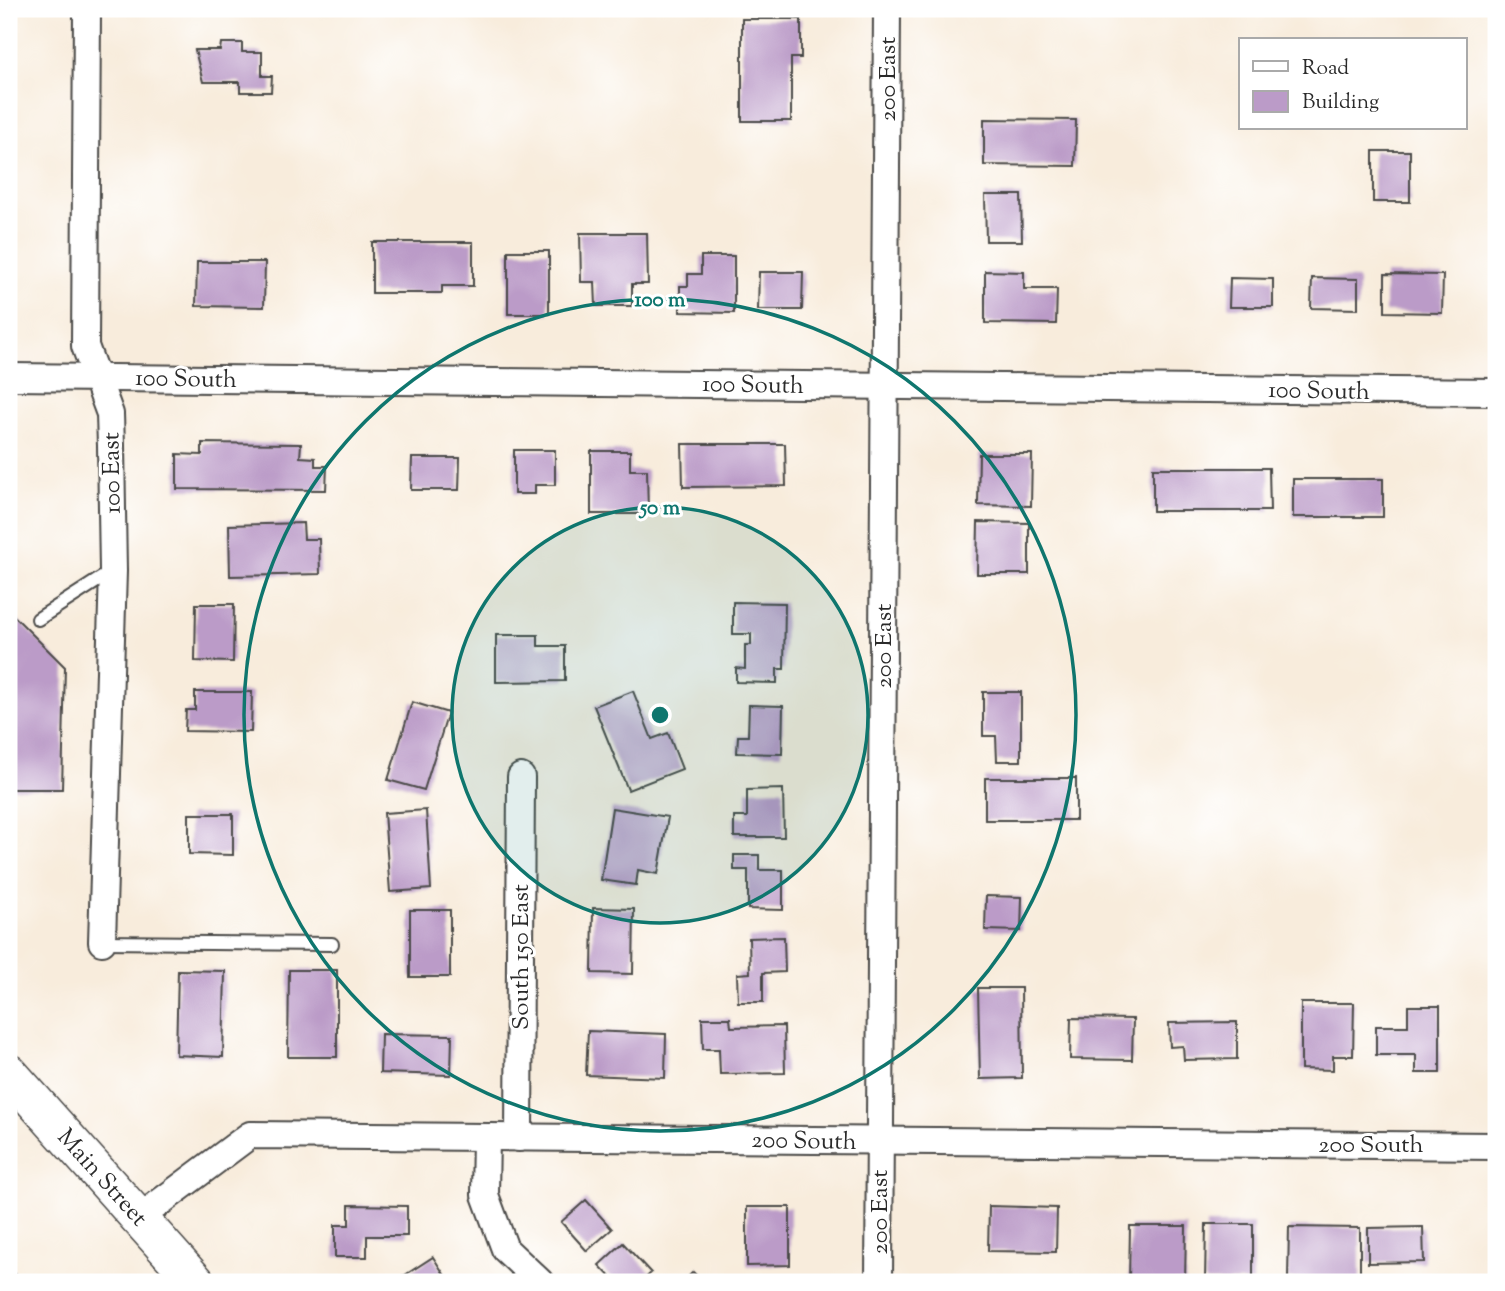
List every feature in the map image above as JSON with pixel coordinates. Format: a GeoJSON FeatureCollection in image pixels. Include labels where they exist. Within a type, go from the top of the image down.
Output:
{"type":"FeatureCollection","features":[{"type":"Feature","properties":{"kind":"main road","name":"Main Street"},"geometry":{"type":"LineString","coordinates":[[9,1073],[196,1282]]}},
{"type":"Feature","properties":{"kind":"street","name":"100 East"},"geometry":{"type":"LineString","coordinates":[[87,9],[85,346],[110,414],[113,571],[102,942]]}},
{"type":"Feature","properties":{"kind":"street","name":"200 East"},"geometry":{"type":"LineString","coordinates":[[879,1282],[887,9]]}},
{"type":"Feature","properties":{"kind":"street","name":"100 South"},"geometry":{"type":"LineString","coordinates":[[9,377],[1496,392]]}},
{"type":"Feature","properties":{"kind":"street","name":"South 150 East"},"geometry":{"type":"LineString","coordinates":[[519,1138],[521,777]]}},
{"type":"Feature","properties":{"kind":"street","name":"200 South"},"geometry":{"type":"LineString","coordinates":[[139,1218],[250,1135],[1496,1146]]}},
{"type":"Feature","properties":{"kind":"street"},"geometry":{"type":"LineString","coordinates":[[486,1137],[485,1195],[505,1249],[540,1282]]}},
{"type":"Feature","properties":{"kind":"lane"},"geometry":{"type":"LineString","coordinates":[[38,619],[113,571]]}},
{"type":"Feature","properties":{"kind":"lane"},"geometry":{"type":"LineString","coordinates":[[102,942],[332,944]]}},
{"type":"Feature","properties":{"kind":"building"},"geometry":{"type":"Polygon","coordinates":[[[742,19],[801,19],[801,58],[791,58],[791,121],[742,121],[742,19]]]}},
{"type":"Feature","properties":{"kind":"building"},"geometry":{"type":"Polygon","coordinates":[[[221,43],[242,43],[242,52],[262,52],[262,76],[272,76],[271,92],[240,92],[240,82],[203,82],[195,50],[220,50],[221,43]]]}},
{"type":"Feature","properties":{"kind":"building"},"geometry":{"type":"Polygon","coordinates":[[[984,119],[1076,120],[1075,166],[984,165],[984,119]]]}},
{"type":"Feature","properties":{"kind":"building"},"geometry":{"type":"Polygon","coordinates":[[[1373,151],[1410,151],[1410,202],[1373,202],[1373,151]]]}},
{"type":"Feature","properties":{"kind":"building"},"geometry":{"type":"Polygon","coordinates":[[[985,195],[1021,195],[1022,241],[986,241],[985,195]]]}},
{"type":"Feature","properties":{"kind":"building"},"geometry":{"type":"Polygon","coordinates":[[[580,233],[647,233],[648,284],[632,284],[632,306],[596,306],[595,282],[581,282],[580,233]]]}},
{"type":"Feature","properties":{"kind":"building"},"geometry":{"type":"Polygon","coordinates":[[[372,242],[473,242],[473,286],[442,286],[442,293],[372,293],[372,242]]]}},
{"type":"Feature","properties":{"kind":"building"},"geometry":{"type":"Polygon","coordinates":[[[508,251],[549,251],[549,314],[508,314],[508,251]]]}},
{"type":"Feature","properties":{"kind":"building"},"geometry":{"type":"Polygon","coordinates":[[[701,256],[734,256],[734,313],[680,312],[680,286],[688,286],[688,274],[701,274],[701,256]]]}},
{"type":"Feature","properties":{"kind":"building"},"geometry":{"type":"Polygon","coordinates":[[[197,262],[265,262],[264,307],[196,306],[197,262]]]}},
{"type":"Feature","properties":{"kind":"building"},"geometry":{"type":"Polygon","coordinates":[[[985,271],[1024,272],[1024,289],[1057,289],[1056,324],[985,323],[985,271]]]}},
{"type":"Feature","properties":{"kind":"building"},"geometry":{"type":"Polygon","coordinates":[[[759,272],[803,272],[802,310],[758,310],[759,272]]]}},
{"type":"Feature","properties":{"kind":"building"},"geometry":{"type":"Polygon","coordinates":[[[1385,274],[1443,275],[1442,313],[1385,312],[1385,274]]]}},
{"type":"Feature","properties":{"kind":"building"},"geometry":{"type":"Polygon","coordinates":[[[1230,278],[1273,279],[1273,307],[1229,307],[1230,278]]]}},
{"type":"Feature","properties":{"kind":"building"},"geometry":{"type":"Polygon","coordinates":[[[1312,278],[1358,279],[1358,309],[1311,308],[1312,278]]]}},
{"type":"Feature","properties":{"kind":"building"},"geometry":{"type":"Polygon","coordinates":[[[202,443],[301,444],[300,457],[315,458],[315,466],[327,466],[326,490],[177,489],[177,454],[202,455],[202,443]]]}},
{"type":"Feature","properties":{"kind":"building"},"geometry":{"type":"Polygon","coordinates":[[[682,444],[785,444],[786,486],[683,487],[682,444]]]}},
{"type":"Feature","properties":{"kind":"building"},"geometry":{"type":"Polygon","coordinates":[[[514,450],[555,450],[555,485],[535,485],[535,494],[514,494],[514,450]]]}},
{"type":"Feature","properties":{"kind":"building"},"geometry":{"type":"Polygon","coordinates":[[[591,451],[630,451],[630,470],[647,470],[648,514],[591,514],[591,451]]]}},
{"type":"Feature","properties":{"kind":"building"},"geometry":{"type":"Polygon","coordinates":[[[979,454],[1032,454],[1031,506],[978,505],[979,454]]]}},
{"type":"Feature","properties":{"kind":"building"},"geometry":{"type":"Polygon","coordinates":[[[412,458],[460,458],[459,490],[411,490],[412,458]]]}},
{"type":"Feature","properties":{"kind":"building"},"geometry":{"type":"Polygon","coordinates":[[[1153,468],[1269,468],[1270,511],[1153,511],[1153,468]]]}},
{"type":"Feature","properties":{"kind":"building"},"geometry":{"type":"Polygon","coordinates":[[[1293,479],[1383,479],[1383,517],[1293,517],[1293,479]]]}},
{"type":"Feature","properties":{"kind":"building"},"geometry":{"type":"Polygon","coordinates":[[[978,522],[1029,523],[1029,574],[977,574],[978,522]]]}},
{"type":"Feature","properties":{"kind":"building"},"geometry":{"type":"Polygon","coordinates":[[[303,523],[304,539],[319,539],[320,574],[230,576],[229,525],[303,523]]]}},
{"type":"Feature","properties":{"kind":"building"},"geometry":{"type":"Polygon","coordinates":[[[733,602],[785,603],[784,669],[777,669],[777,683],[736,682],[736,668],[745,669],[745,645],[751,645],[751,634],[733,634],[733,602]]]}},
{"type":"Feature","properties":{"kind":"building"},"geometry":{"type":"Polygon","coordinates":[[[196,604],[234,604],[233,662],[195,661],[196,604]]]}},
{"type":"Feature","properties":{"kind":"building"},"geometry":{"type":"Polygon","coordinates":[[[9,611],[65,667],[62,789],[9,789],[9,611]]]}},
{"type":"Feature","properties":{"kind":"building"},"geometry":{"type":"Polygon","coordinates":[[[496,635],[538,635],[538,646],[565,646],[565,681],[496,682],[496,635]]]}},
{"type":"Feature","properties":{"kind":"building"},"geometry":{"type":"Polygon","coordinates":[[[633,691],[652,739],[668,733],[682,769],[628,790],[594,706],[633,691]]]}},
{"type":"Feature","properties":{"kind":"building"},"geometry":{"type":"Polygon","coordinates":[[[195,692],[252,692],[251,732],[185,731],[186,710],[195,710],[195,692]]]}},
{"type":"Feature","properties":{"kind":"building"},"geometry":{"type":"Polygon","coordinates":[[[983,692],[1021,692],[1021,761],[997,761],[996,736],[983,736],[983,692]]]}},
{"type":"Feature","properties":{"kind":"building"},"geometry":{"type":"Polygon","coordinates":[[[412,702],[448,713],[424,790],[388,780],[412,702]]]}},
{"type":"Feature","properties":{"kind":"building"},"geometry":{"type":"Polygon","coordinates":[[[749,705],[783,706],[782,754],[737,753],[738,736],[748,736],[749,705]]]}},
{"type":"Feature","properties":{"kind":"building"},"geometry":{"type":"Polygon","coordinates":[[[985,778],[1076,778],[1076,820],[985,820],[985,778]]]}},
{"type":"Feature","properties":{"kind":"building"},"geometry":{"type":"Polygon","coordinates":[[[783,789],[784,837],[734,837],[734,817],[747,817],[747,790],[783,789]]]}},
{"type":"Feature","properties":{"kind":"building"},"geometry":{"type":"Polygon","coordinates":[[[612,808],[668,817],[658,874],[638,870],[636,885],[601,880],[612,808]]]}},
{"type":"Feature","properties":{"kind":"building"},"geometry":{"type":"Polygon","coordinates":[[[426,810],[431,889],[390,892],[384,813],[426,810]]]}},
{"type":"Feature","properties":{"kind":"building"},"geometry":{"type":"Polygon","coordinates":[[[189,814],[233,814],[233,855],[189,854],[189,814]]]}},
{"type":"Feature","properties":{"kind":"building"},"geometry":{"type":"Polygon","coordinates":[[[734,855],[759,855],[759,870],[783,870],[783,910],[748,909],[748,870],[734,870],[734,855]]]}},
{"type":"Feature","properties":{"kind":"building"},"geometry":{"type":"Polygon","coordinates":[[[986,896],[1022,897],[1021,931],[985,930],[986,896]]]}},
{"type":"Feature","properties":{"kind":"building"},"geometry":{"type":"Polygon","coordinates":[[[593,908],[634,909],[633,974],[592,973],[593,908]]]}},
{"type":"Feature","properties":{"kind":"building"},"geometry":{"type":"Polygon","coordinates":[[[410,910],[450,910],[450,977],[410,977],[410,910]]]}},
{"type":"Feature","properties":{"kind":"building"},"geometry":{"type":"Polygon","coordinates":[[[784,937],[785,972],[763,973],[763,1002],[738,1002],[737,974],[750,973],[749,938],[784,937]]]}},
{"type":"Feature","properties":{"kind":"building"},"geometry":{"type":"Polygon","coordinates":[[[178,970],[225,971],[223,1057],[176,1055],[178,970]]]}},
{"type":"Feature","properties":{"kind":"building"},"geometry":{"type":"Polygon","coordinates":[[[289,970],[337,970],[337,1057],[288,1057],[289,970]]]}},
{"type":"Feature","properties":{"kind":"building"},"geometry":{"type":"Polygon","coordinates":[[[978,988],[1021,988],[1022,1078],[980,1079],[978,988]]]}},
{"type":"Feature","properties":{"kind":"building"},"geometry":{"type":"Polygon","coordinates":[[[1301,1003],[1354,1003],[1353,1056],[1333,1056],[1333,1070],[1301,1069],[1301,1003]]]}},
{"type":"Feature","properties":{"kind":"building"},"geometry":{"type":"Polygon","coordinates":[[[1408,1006],[1440,1006],[1440,1073],[1416,1073],[1416,1055],[1376,1055],[1376,1026],[1408,1026],[1408,1006]]]}},
{"type":"Feature","properties":{"kind":"building"},"geometry":{"type":"Polygon","coordinates":[[[702,1018],[730,1018],[731,1027],[784,1026],[785,1073],[720,1074],[719,1049],[703,1049],[702,1018]]]}},
{"type":"Feature","properties":{"kind":"building"},"geometry":{"type":"Polygon","coordinates":[[[1071,1018],[1133,1019],[1132,1060],[1070,1059],[1071,1018]]]}},
{"type":"Feature","properties":{"kind":"building"},"geometry":{"type":"Polygon","coordinates":[[[1237,1022],[1237,1059],[1184,1060],[1183,1046],[1170,1047],[1169,1023],[1237,1022]]]}},
{"type":"Feature","properties":{"kind":"building"},"geometry":{"type":"Polygon","coordinates":[[[588,1031],[666,1034],[665,1078],[586,1075],[588,1031]]]}},
{"type":"Feature","properties":{"kind":"building"},"geometry":{"type":"Polygon","coordinates":[[[381,1034],[452,1035],[451,1075],[380,1073],[381,1034]]]}},
{"type":"Feature","properties":{"kind":"building"},"geometry":{"type":"Polygon","coordinates":[[[586,1200],[612,1229],[587,1251],[561,1222],[586,1200]]]}},
{"type":"Feature","properties":{"kind":"building"},"geometry":{"type":"Polygon","coordinates":[[[349,1205],[407,1206],[407,1236],[367,1236],[367,1257],[335,1257],[335,1225],[349,1225],[349,1205]]]}},
{"type":"Feature","properties":{"kind":"building"},"geometry":{"type":"Polygon","coordinates":[[[989,1206],[1057,1208],[1056,1252],[988,1251],[989,1206]]]}},
{"type":"Feature","properties":{"kind":"building"},"geometry":{"type":"Polygon","coordinates":[[[747,1207],[790,1207],[790,1265],[747,1266],[747,1207]]]}},
{"type":"Feature","properties":{"kind":"building"},"geometry":{"type":"Polygon","coordinates":[[[1206,1224],[1253,1224],[1253,1282],[1205,1282],[1206,1224]]]}},
{"type":"Feature","properties":{"kind":"building"},"geometry":{"type":"Polygon","coordinates":[[[1130,1226],[1186,1226],[1185,1282],[1129,1282],[1130,1226]]]}},
{"type":"Feature","properties":{"kind":"building"},"geometry":{"type":"Polygon","coordinates":[[[1289,1227],[1360,1228],[1360,1282],[1288,1279],[1289,1227]]]}},
{"type":"Feature","properties":{"kind":"building"},"geometry":{"type":"Polygon","coordinates":[[[1423,1227],[1424,1262],[1368,1263],[1368,1228],[1423,1227]]]}},
{"type":"Feature","properties":{"kind":"building"},"geometry":{"type":"Polygon","coordinates":[[[623,1243],[651,1273],[641,1282],[615,1282],[599,1265],[623,1243]]]}},
{"type":"Feature","properties":{"kind":"building"},"geometry":{"type":"Polygon","coordinates":[[[433,1257],[449,1282],[405,1282],[402,1277],[433,1257]]]}},
{"type":"Feature","properties":{"kind":"building"},"geometry":{"type":"Polygon","coordinates":[[[9,1267],[22,1282],[9,1282],[9,1267]]]}},
{"type":"Feature","properties":{"kind":"building"},"geometry":{"type":"Polygon","coordinates":[[[693,1272],[703,1282],[683,1282],[693,1272]]]}}]}
